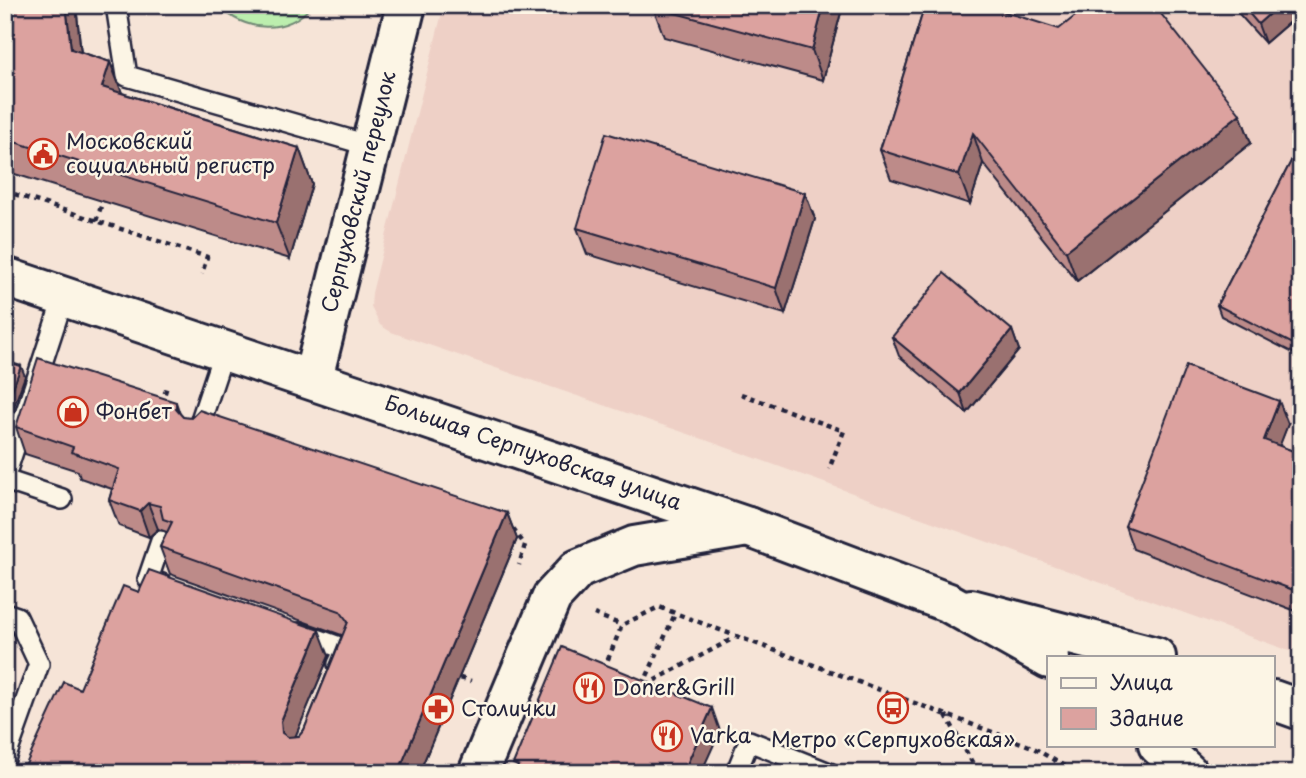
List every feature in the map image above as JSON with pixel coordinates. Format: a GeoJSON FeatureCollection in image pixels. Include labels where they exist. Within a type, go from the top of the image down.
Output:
{"type":"FeatureCollection","features":[{"type":"Feature","properties":{"kind":"main road","name":"Серпуховский переулок"},"geometry":{"type":"LineString","coordinates":[[313,378],[406,5]]}},
{"type":"Feature","properties":{"kind":"main road","name":"Большая Серпуховская улица"},"geometry":{"type":"LineString","coordinates":[[5,277],[225,348],[748,527],[949,603],[1047,658]]}},
{"type":"Feature","properties":{"kind":"main road"},"geometry":{"type":"LineString","coordinates":[[478,773],[552,597],[578,569],[634,545],[748,527]]}},
{"type":"Feature","properties":{"kind":"main road"},"geometry":{"type":"LineString","coordinates":[[949,603],[1152,656]]}},
{"type":"Feature","properties":{"kind":"main road"},"geometry":{"type":"LineString","coordinates":[[1274,700],[1301,710]]}},
{"type":"Feature","properties":{"kind":"main road"},"geometry":{"type":"LineString","coordinates":[[1159,746],[1188,773]]}},
{"type":"Feature","properties":{"kind":"lane"},"geometry":{"type":"LineString","coordinates":[[116,5],[127,76],[371,146]]}},
{"type":"Feature","properties":{"kind":"lane"},"geometry":{"type":"LineString","coordinates":[[62,499],[5,478],[65,296]]}},
{"type":"Feature","properties":{"kind":"lane"},"geometry":{"type":"LineString","coordinates":[[200,424],[225,348]]}},
{"type":"Feature","properties":{"kind":"lane"},"geometry":{"type":"LineString","coordinates":[[161,541],[148,579],[174,588]]}},
{"type":"Feature","properties":{"kind":"lane"},"geometry":{"type":"LineString","coordinates":[[5,613],[17,617],[39,664],[5,759]]}},
{"type":"Feature","properties":{"kind":"lane"},"geometry":{"type":"LineString","coordinates":[[279,625],[345,649],[329,687]]}},
{"type":"Feature","properties":{"kind":"lane"},"geometry":{"type":"LineString","coordinates":[[736,773],[749,741],[829,773]]}},
{"type":"Feature","properties":{"kind":"path"},"geometry":{"type":"LineString","coordinates":[[96,221],[107,190]]}},
{"type":"Feature","properties":{"kind":"path"},"geometry":{"type":"LineString","coordinates":[[5,191],[207,257],[202,274]]}},
{"type":"Feature","properties":{"kind":"path"},"geometry":{"type":"LineString","coordinates":[[162,403],[167,386]]}},
{"type":"Feature","properties":{"kind":"path"},"geometry":{"type":"LineString","coordinates":[[741,394],[844,431],[829,469]]}},
{"type":"Feature","properties":{"kind":"path"},"geometry":{"type":"LineString","coordinates":[[150,400],[162,403],[200,424]]}},
{"type":"Feature","properties":{"kind":"path"},"geometry":{"type":"LineString","coordinates":[[504,520],[512,525],[525,545],[518,569]]}},
{"type":"Feature","properties":{"kind":"path"},"geometry":{"type":"LineString","coordinates":[[613,674],[603,670],[622,625],[659,607],[735,638],[1032,747],[1076,773]]}},
{"type":"Feature","properties":{"kind":"path"},"geometry":{"type":"LineString","coordinates":[[589,612],[622,625]]}},
{"type":"Feature","properties":{"kind":"path"},"geometry":{"type":"LineString","coordinates":[[643,687],[675,614]]}},
{"type":"Feature","properties":{"kind":"path"},"geometry":{"type":"LineString","coordinates":[[643,687],[735,638]]}},
{"type":"Feature","properties":{"kind":"path"},"geometry":{"type":"LineString","coordinates":[[633,682],[654,691]]}},
{"type":"Feature","properties":{"kind":"path"},"geometry":{"type":"LineString","coordinates":[[946,715],[978,773]]}},
{"type":"Feature","properties":{"kind":"shaded area"},"geometry":{"type":"Polygon","coordinates":[[[444,5],[1301,5],[1301,655],[700,438],[391,332],[380,325],[371,307],[372,293],[444,5]]]}},
{"type":"Feature","properties":{"kind":"green space"},"geometry":{"type":"Polygon","coordinates":[[[219,5],[312,5],[291,22],[266,27],[240,21],[219,5]]]}},
{"type":"Feature","properties":{"kind":"building"},"geometry":{"type":"Polygon","coordinates":[[[5,5],[66,5],[71,49],[110,62],[102,87],[299,148],[276,223],[5,139],[5,5]]]}},
{"type":"Feature","properties":{"kind":"building"},"geometry":{"type":"Polygon","coordinates":[[[824,5],[812,50],[653,7],[824,5]]]}},
{"type":"Feature","properties":{"kind":"building"},"geometry":{"type":"Polygon","coordinates":[[[925,5],[983,5],[1059,29],[1089,5],[1154,5],[1240,114],[1066,251],[973,133],[959,175],[880,150],[925,5]]]}},
{"type":"Feature","properties":{"kind":"building"},"geometry":{"type":"Polygon","coordinates":[[[1242,5],[1279,5],[1258,24],[1242,5]]]}},
{"type":"Feature","properties":{"kind":"building"},"geometry":{"type":"Polygon","coordinates":[[[606,133],[805,193],[776,288],[577,228],[606,133]]]}},
{"type":"Feature","properties":{"kind":"building"},"geometry":{"type":"Polygon","coordinates":[[[1301,142],[1301,335],[1295,345],[1217,305],[1301,142]]]}},
{"type":"Feature","properties":{"kind":"building"},"geometry":{"type":"Polygon","coordinates":[[[944,273],[1012,330],[960,393],[892,337],[944,273]]]}},
{"type":"Feature","properties":{"kind":"building"},"geometry":{"type":"Polygon","coordinates":[[[38,358],[176,402],[176,409],[183,417],[191,418],[199,410],[507,513],[398,773],[22,773],[64,682],[80,689],[123,586],[139,592],[149,570],[319,630],[281,721],[282,733],[288,737],[299,736],[304,730],[348,622],[340,611],[160,547],[172,522],[163,519],[160,506],[148,503],[140,511],[109,500],[119,469],[71,452],[73,447],[16,427],[38,358]]]}},
{"type":"Feature","properties":{"kind":"building"},"geometry":{"type":"Polygon","coordinates":[[[5,361],[21,366],[5,409],[5,361]]]}},
{"type":"Feature","properties":{"kind":"building"},"geometry":{"type":"Polygon","coordinates":[[[1186,366],[1279,401],[1264,440],[1301,454],[1301,489],[1295,503],[1301,505],[1301,593],[1125,526],[1186,366]]]}},
{"type":"Feature","properties":{"kind":"building"},"geometry":{"type":"Polygon","coordinates":[[[562,647],[712,708],[683,773],[515,773],[518,766],[513,764],[562,647]]]}},
{"type":"Feature","properties":{"kind":"place","name":"Московский социальный регистр"},"geometry":{"type":"Point","coordinates":[43,154]}},
{"type":"Feature","properties":{"kind":"place","name":"Фонбет"},"geometry":{"type":"Point","coordinates":[73,412]}},
{"type":"Feature","properties":{"kind":"place","name":"Doner&Grill"},"geometry":{"type":"Point","coordinates":[589,688]}},
{"type":"Feature","properties":{"kind":"place","name":"Метро «Серпуховская»"},"geometry":{"type":"Point","coordinates":[893,708]}},
{"type":"Feature","properties":{"kind":"place","name":"Столички"},"geometry":{"type":"Point","coordinates":[438,709]}},
{"type":"Feature","properties":{"kind":"place","name":"Varka"},"geometry":{"type":"Point","coordinates":[667,736]}}]}
